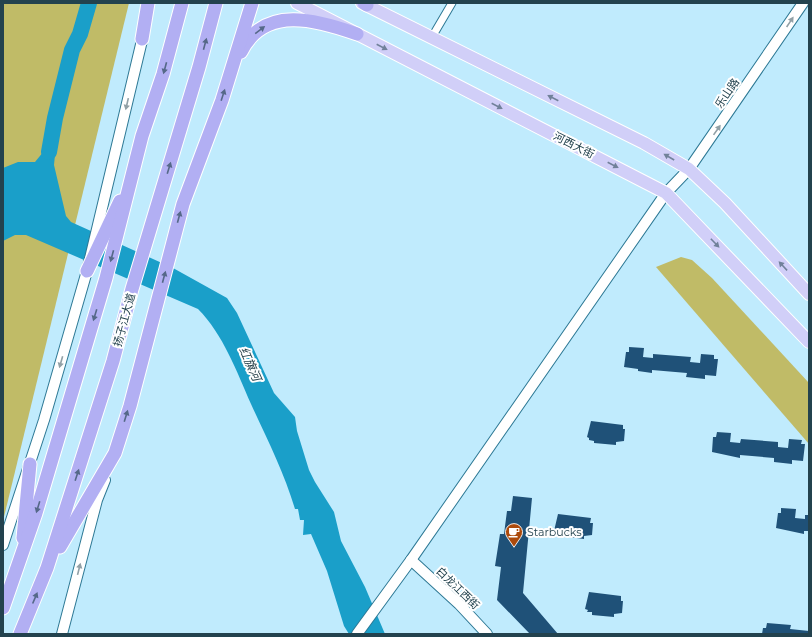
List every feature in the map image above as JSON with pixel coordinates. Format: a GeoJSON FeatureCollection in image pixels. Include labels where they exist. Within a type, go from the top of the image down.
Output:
{"type":"FeatureCollection","features":[{"type":"Feature","properties":{"kind":"highway"},"geometry":{"type":"LineString","coordinates":[[142,39],[148,3]]}},
{"type":"Feature","properties":{"kind":"highway"},"geometry":{"type":"LineString","coordinates":[[87,271],[132,176],[142,136],[163,74],[182,3]]}},
{"type":"Feature","properties":{"kind":"highway","name":"扬子江大道"},"geometry":{"type":"LineString","coordinates":[[20,634],[47,568],[113,361],[132,289],[199,67],[216,3]]}},
{"type":"Feature","properties":{"kind":"highway"},"geometry":{"type":"LineString","coordinates":[[47,568],[115,453],[183,204],[230,73],[252,3]]}},
{"type":"Feature","properties":{"kind":"highway"},"geometry":{"type":"LineString","coordinates":[[230,73],[244,44],[260,29],[270,24],[284,20],[311,21],[331,25],[357,34]]}},
{"type":"Feature","properties":{"kind":"highway"},"geometry":{"type":"LineString","coordinates":[[3,608],[36,513],[106,278],[107,230]]}},
{"type":"Feature","properties":{"kind":"highway"},"geometry":{"type":"LineString","coordinates":[[22,552],[25,499],[30,464]]}},
{"type":"Feature","properties":{"kind":"main road","name":"河西大街"},"geometry":{"type":"LineString","coordinates":[[297,3],[666,193],[809,342]]}},
{"type":"Feature","properties":{"kind":"main road"},"geometry":{"type":"LineString","coordinates":[[364,4],[644,143],[689,169],[725,203],[809,294]]}},
{"type":"Feature","properties":{"kind":"street"},"geometry":{"type":"LineString","coordinates":[[107,230],[142,39],[153,3]]}},
{"type":"Feature","properties":{"kind":"street"},"geometry":{"type":"LineString","coordinates":[[432,37],[452,3]]}},
{"type":"Feature","properties":{"kind":"street","name":"乐山路"},"geometry":{"type":"LineString","coordinates":[[357,634],[411,560],[666,193],[689,169],[803,3]]}},
{"type":"Feature","properties":{"kind":"street"},"geometry":{"type":"LineString","coordinates":[[3,545],[30,464],[87,271]]}},
{"type":"Feature","properties":{"kind":"street"},"geometry":{"type":"LineString","coordinates":[[62,634],[97,500],[115,453]]}},
{"type":"Feature","properties":{"kind":"street","name":"白龙江西街"},"geometry":{"type":"LineString","coordinates":[[411,560],[459,604],[487,634]]}},
{"type":"Feature","properties":{"kind":"shaded area"},"geometry":{"type":"Polygon","coordinates":[[[3,3],[129,3],[3,521],[3,3]]]}},
{"type":"Feature","properties":{"kind":"shaded area"},"geometry":{"type":"Polygon","coordinates":[[[681,257],[692,260],[712,278],[809,383],[809,444],[656,267],[681,257]]]}},
{"type":"Feature","properties":{"kind":"water","name":"红旗河"},"geometry":{"type":"Polygon","coordinates":[[[49,130],[57,134],[54,165],[66,216],[71,222],[173,268],[227,298],[237,313],[274,393],[295,417],[297,431],[309,470],[334,512],[341,541],[365,587],[385,634],[349,634],[344,626],[327,571],[311,534],[303,535],[304,520],[300,520],[298,509],[295,509],[291,495],[235,366],[215,330],[198,309],[26,235],[15,235],[3,241],[3,168],[18,162],[35,162],[44,151],[49,130]]]}},
{"type":"Feature","properties":{"kind":"building"},"geometry":{"type":"Polygon","coordinates":[[[629,347],[644,348],[643,357],[653,358],[653,354],[691,357],[690,362],[700,363],[701,354],[714,355],[714,359],[718,359],[716,376],[705,375],[705,379],[686,377],[687,373],[652,370],[652,373],[624,367],[626,352],[629,352],[629,347]]]}},
{"type":"Feature","properties":{"kind":"building"},"geometry":{"type":"Polygon","coordinates":[[[591,421],[623,425],[623,429],[625,429],[624,441],[616,442],[616,445],[594,443],[594,441],[589,440],[587,437],[591,421]]]}},
{"type":"Feature","properties":{"kind":"building"},"geometry":{"type":"Polygon","coordinates":[[[717,432],[731,433],[730,442],[740,443],[741,439],[778,442],[778,447],[788,448],[789,439],[802,440],[801,444],[805,444],[803,461],[792,460],[792,464],[774,462],[774,458],[740,455],[740,458],[712,452],[713,437],[716,437],[717,432]]]}},
{"type":"Feature","properties":{"kind":"building"},"geometry":{"type":"Polygon","coordinates":[[[513,496],[532,498],[523,593],[558,634],[530,634],[497,600],[501,567],[495,566],[500,534],[504,534],[507,511],[511,511],[513,496]]]}},
{"type":"Feature","properties":{"kind":"building"},"geometry":{"type":"Polygon","coordinates":[[[781,508],[796,509],[795,518],[805,519],[805,515],[809,515],[809,531],[804,531],[804,534],[776,528],[778,513],[781,513],[781,508]]]}},
{"type":"Feature","properties":{"kind":"building"},"geometry":{"type":"Polygon","coordinates":[[[558,514],[591,518],[590,523],[593,523],[592,535],[584,536],[584,539],[557,534],[557,532],[554,531],[558,514]]]}},
{"type":"Feature","properties":{"kind":"building"},"geometry":{"type":"Polygon","coordinates":[[[589,592],[621,596],[621,601],[623,601],[622,613],[614,614],[614,617],[592,615],[592,612],[587,612],[588,610],[585,609],[589,592]]]}},
{"type":"Feature","properties":{"kind":"building"},"geometry":{"type":"Polygon","coordinates":[[[767,623],[791,625],[790,629],[809,631],[809,634],[762,634],[763,628],[766,628],[767,623]]]}},
{"type":"Feature","properties":{"kind":"waterway"},"geometry":{"type":"LineString","coordinates":[[49,152],[55,118],[72,50],[80,34],[89,3]]}},
{"type":"Feature","properties":{"kind":"place","name":"Starbucks"},"geometry":{"type":"Point","coordinates":[514,547]}}]}
